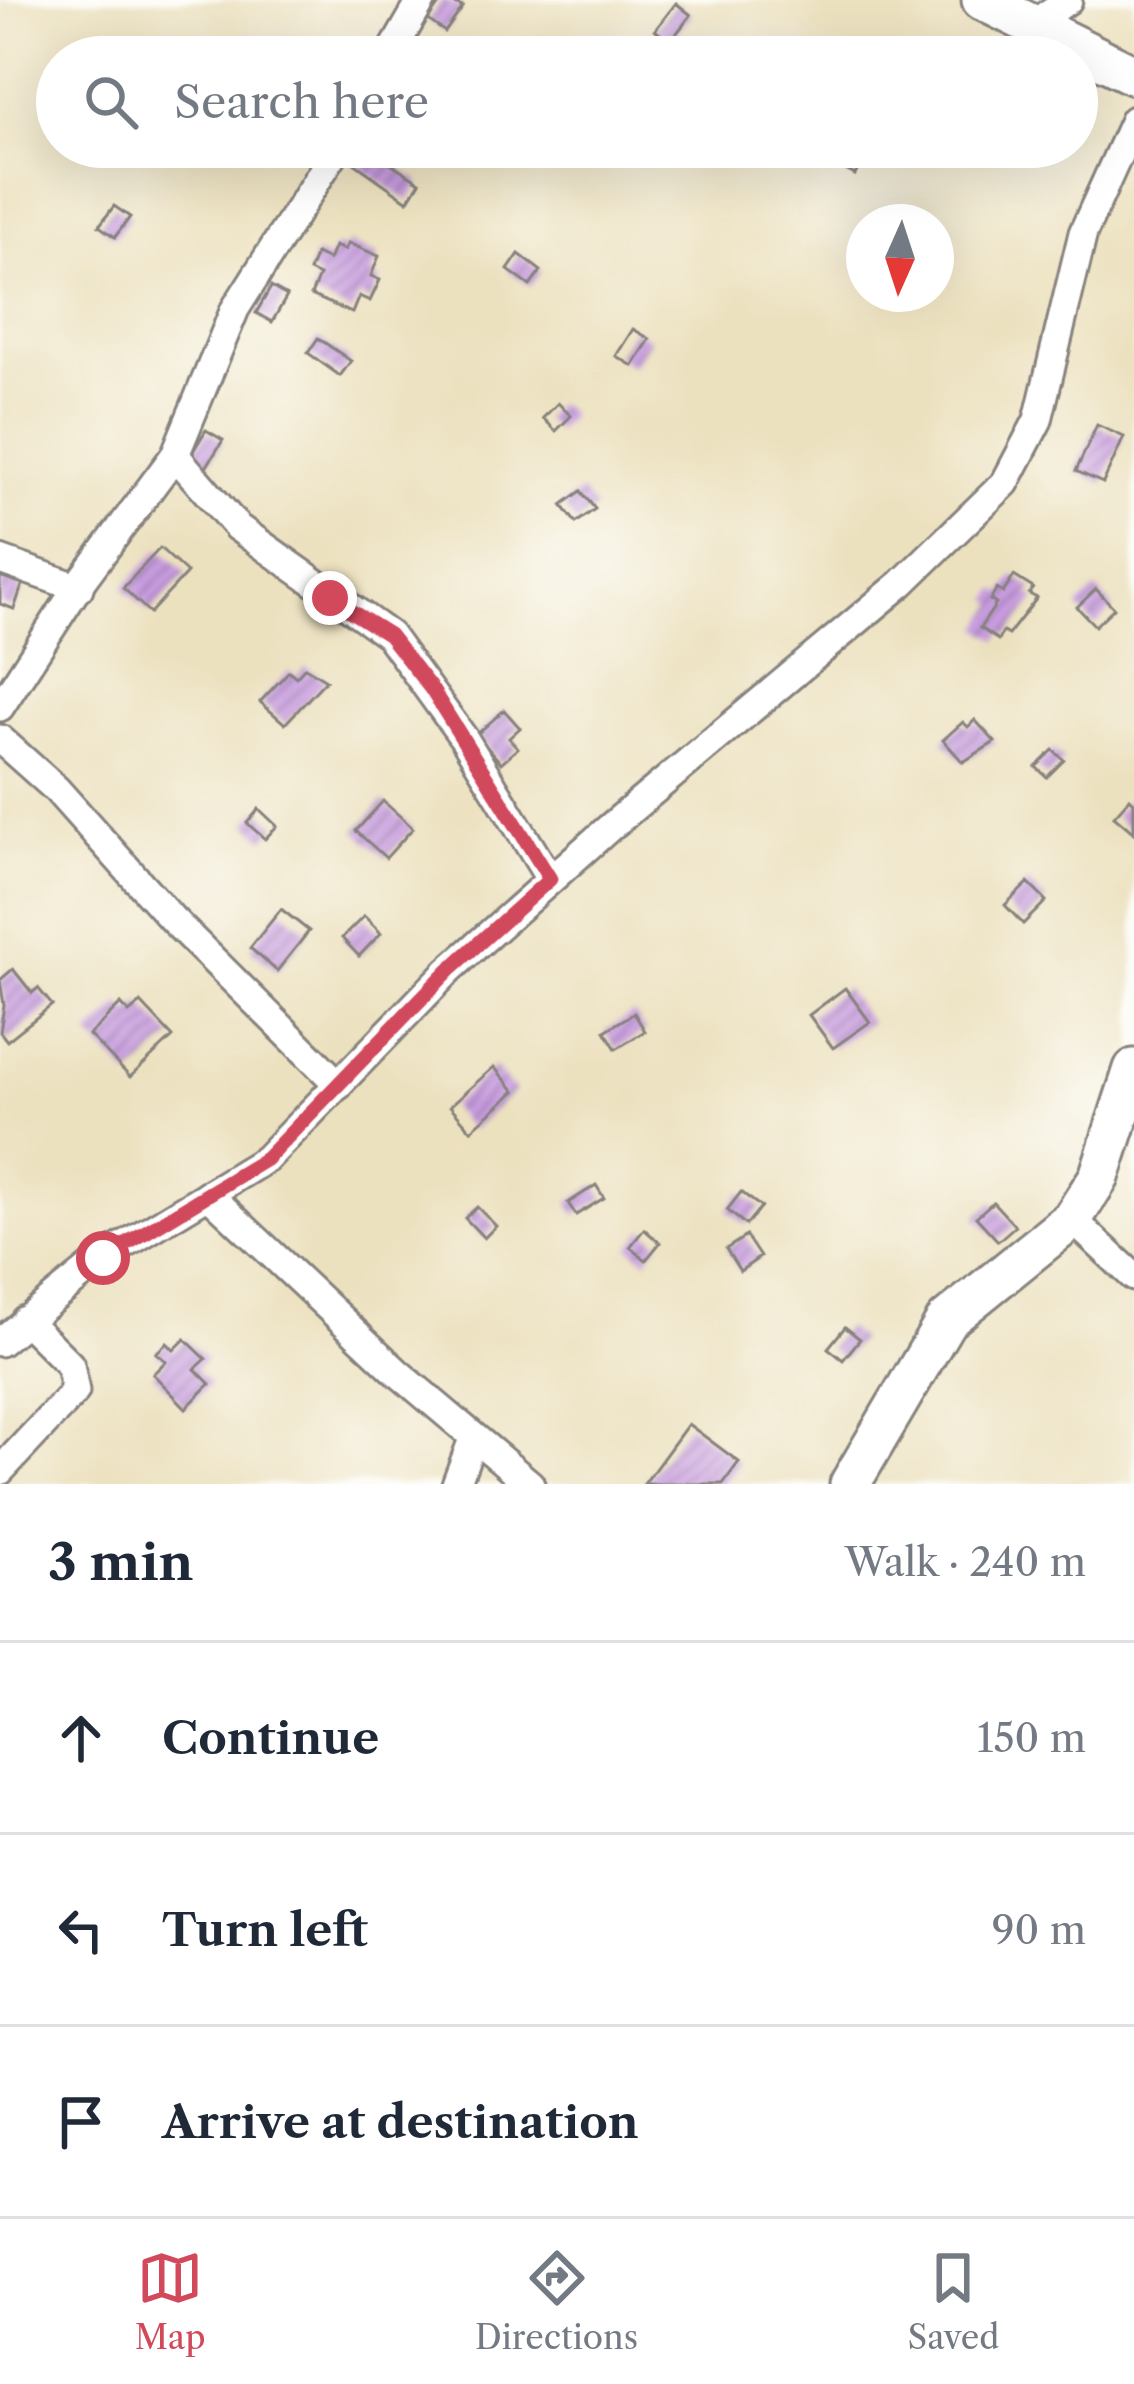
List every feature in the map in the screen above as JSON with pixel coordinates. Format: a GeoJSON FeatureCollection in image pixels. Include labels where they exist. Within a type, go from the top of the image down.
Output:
{"type":"FeatureCollection","features":[{"type":"Feature","properties":{"kind":"street"},"geometry":{"type":"LineString","coordinates":[[401,36],[422,0]]}},
{"type":"Feature","properties":{"kind":"street"},"geometry":{"type":"LineString","coordinates":[[982,0],[1052,11],[1084,36]]}},
{"type":"Feature","properties":{"kind":"street"},"geometry":{"type":"LineString","coordinates":[[1098,47],[1134,76]]}},
{"type":"Feature","properties":{"kind":"street"},"geometry":{"type":"LineString","coordinates":[[0,1342],[103,1258],[266,1159],[449,970],[902,583],[1005,483],[1038,420],[1083,233],[1134,120]]}},
{"type":"Feature","properties":{"kind":"street"},"geometry":{"type":"LineString","coordinates":[[0,706],[175,455],[235,309],[325,168]]}},
{"type":"Feature","properties":{"kind":"street"},"geometry":{"type":"LineString","coordinates":[[175,455],[237,527],[389,635],[454,723],[550,879]]}},
{"type":"Feature","properties":{"kind":"street"},"geometry":{"type":"LineString","coordinates":[[0,560],[80,588]]}},
{"type":"Feature","properties":{"kind":"street"},"geometry":{"type":"LineString","coordinates":[[0,740],[56,789],[172,919],[339,1085]]}},
{"type":"Feature","properties":{"kind":"street"},"geometry":{"type":"LineString","coordinates":[[850,1484],[946,1321],[1072,1219],[1099,1177],[1134,1070]]}},
{"type":"Feature","properties":{"kind":"street"},"geometry":{"type":"LineString","coordinates":[[208,1194],[473,1439],[530,1484]]}},
{"type":"Feature","properties":{"kind":"street"},"geometry":{"type":"LineString","coordinates":[[1072,1219],[1134,1277]]}},
{"type":"Feature","properties":{"kind":"street"},"geometry":{"type":"LineString","coordinates":[[0,1471],[75,1391],[70,1365],[25,1320]]}},
{"type":"Feature","properties":{"kind":"street"},"geometry":{"type":"LineString","coordinates":[[456,1484],[473,1439]]}},
{"type":"Feature","properties":{"kind":"building"},"geometry":{"type":"Polygon","coordinates":[[[442,0],[463,7],[445,32],[428,20],[442,0]]]}},
{"type":"Feature","properties":{"kind":"building"},"geometry":{"type":"Polygon","coordinates":[[[676,3],[691,15],[675,36],[655,30],[676,3]]]}},
{"type":"Feature","properties":{"kind":"building"},"geometry":{"type":"Polygon","coordinates":[[[361,168],[398,168],[420,182],[408,201],[361,168]]]}},
{"type":"Feature","properties":{"kind":"building"},"geometry":{"type":"Polygon","coordinates":[[[114,206],[130,217],[115,237],[99,226],[114,206]]]}},
{"type":"Feature","properties":{"kind":"building"},"geometry":{"type":"Polygon","coordinates":[[[348,243],[379,256],[371,276],[380,280],[370,301],[359,296],[352,313],[311,295],[319,276],[309,271],[316,254],[329,260],[335,246],[345,250],[348,243]]]}},
{"type":"Feature","properties":{"kind":"building"},"geometry":{"type":"Polygon","coordinates":[[[519,254],[541,271],[530,286],[508,270],[519,254]]]}},
{"type":"Feature","properties":{"kind":"building"},"geometry":{"type":"Polygon","coordinates":[[[271,287],[287,296],[272,322],[256,313],[271,287]]]}},
{"type":"Feature","properties":{"kind":"building"},"geometry":{"type":"Polygon","coordinates":[[[633,329],[650,339],[633,366],[616,356],[633,329]]]}},
{"type":"Feature","properties":{"kind":"building"},"geometry":{"type":"Polygon","coordinates":[[[318,338],[351,361],[340,376],[308,353],[318,338]]]}},
{"type":"Feature","properties":{"kind":"building"},"geometry":{"type":"Polygon","coordinates":[[[558,403],[571,416],[556,431],[543,418],[558,403]]]}},
{"type":"Feature","properties":{"kind":"building"},"geometry":{"type":"Polygon","coordinates":[[[1097,425],[1124,437],[1103,483],[1076,471],[1097,425]]]}},
{"type":"Feature","properties":{"kind":"building"},"geometry":{"type":"Polygon","coordinates":[[[206,430],[223,440],[204,471],[187,461],[206,430]]]}},
{"type":"Feature","properties":{"kind":"building"},"geometry":{"type":"Polygon","coordinates":[[[581,491],[595,509],[576,523],[562,505],[581,491]]]}},
{"type":"Feature","properties":{"kind":"building"},"geometry":{"type":"Polygon","coordinates":[[[160,548],[187,573],[150,613],[123,588],[160,548]]]}},
{"type":"Feature","properties":{"kind":"building"},"geometry":{"type":"Polygon","coordinates":[[[0,576],[23,583],[14,609],[0,604],[0,576]]]}},
{"type":"Feature","properties":{"kind":"building"},"geometry":{"type":"Polygon","coordinates":[[[1014,576],[1033,588],[1029,594],[1037,598],[1008,635],[1003,632],[998,640],[980,628],[996,604],[990,600],[997,589],[1003,593],[1014,576]]]}},
{"type":"Feature","properties":{"kind":"building"},"geometry":{"type":"Polygon","coordinates":[[[1096,589],[1114,608],[1095,626],[1077,607],[1096,589]]]}},
{"type":"Feature","properties":{"kind":"building"},"geometry":{"type":"Polygon","coordinates":[[[305,667],[326,680],[285,724],[260,702],[289,671],[296,677],[305,667]]]}},
{"type":"Feature","properties":{"kind":"building"},"geometry":{"type":"Polygon","coordinates":[[[504,710],[520,728],[509,738],[518,748],[501,763],[476,735],[504,710]]]}},
{"type":"Feature","properties":{"kind":"building"},"geometry":{"type":"Polygon","coordinates":[[[975,720],[995,742],[963,762],[943,740],[963,722],[968,727],[975,720]]]}},
{"type":"Feature","properties":{"kind":"building"},"geometry":{"type":"Polygon","coordinates":[[[1053,750],[1064,760],[1047,777],[1036,767],[1053,750]]]}},
{"type":"Feature","properties":{"kind":"building"},"geometry":{"type":"Polygon","coordinates":[[[1130,798],[1134,802],[1134,833],[1114,816],[1130,798]]]}},
{"type":"Feature","properties":{"kind":"building"},"geometry":{"type":"Polygon","coordinates":[[[383,801],[413,828],[386,858],[356,831],[383,801]]]}},
{"type":"Feature","properties":{"kind":"building"},"geometry":{"type":"Polygon","coordinates":[[[259,809],[277,826],[265,839],[247,823],[259,809]]]}},
{"type":"Feature","properties":{"kind":"building"},"geometry":{"type":"Polygon","coordinates":[[[1028,883],[1046,901],[1023,924],[1005,905],[1028,883]]]}},
{"type":"Feature","properties":{"kind":"building"},"geometry":{"type":"Polygon","coordinates":[[[281,909],[309,931],[277,971],[250,948],[281,909]]]}},
{"type":"Feature","properties":{"kind":"building"},"geometry":{"type":"Polygon","coordinates":[[[364,916],[381,933],[359,956],[342,938],[364,916]]]}},
{"type":"Feature","properties":{"kind":"building"},"geometry":{"type":"Polygon","coordinates":[[[13,969],[32,993],[38,988],[52,1005],[7,1041],[0,1032],[4,1005],[0,980],[13,969]]]}},
{"type":"Feature","properties":{"kind":"building"},"geometry":{"type":"Polygon","coordinates":[[[845,988],[870,1022],[833,1048],[809,1015],[845,988]]]}},
{"type":"Feature","properties":{"kind":"building"},"geometry":{"type":"Polygon","coordinates":[[[141,1003],[173,1037],[130,1077],[89,1035],[121,1004],[129,1013],[141,1003]]]}},
{"type":"Feature","properties":{"kind":"building"},"geometry":{"type":"Polygon","coordinates":[[[634,1013],[645,1031],[616,1049],[605,1031],[634,1013]]]}},
{"type":"Feature","properties":{"kind":"building"},"geometry":{"type":"Polygon","coordinates":[[[494,1067],[515,1091],[471,1130],[450,1106],[494,1067]]]}},
{"type":"Feature","properties":{"kind":"building"},"geometry":{"type":"Polygon","coordinates":[[[596,1185],[604,1198],[576,1215],[568,1203],[596,1185]]]}},
{"type":"Feature","properties":{"kind":"building"},"geometry":{"type":"Polygon","coordinates":[[[741,1192],[761,1207],[746,1225],[727,1210],[741,1192]]]}},
{"type":"Feature","properties":{"kind":"building"},"geometry":{"type":"Polygon","coordinates":[[[993,1202],[1015,1226],[998,1241],[976,1217],[993,1202]]]}},
{"type":"Feature","properties":{"kind":"building"},"geometry":{"type":"Polygon","coordinates":[[[477,1207],[496,1226],[484,1238],[465,1218],[477,1207]]]}},
{"type":"Feature","properties":{"kind":"building"},"geometry":{"type":"Polygon","coordinates":[[[644,1229],[660,1243],[646,1260],[630,1247],[644,1229]]]}},
{"type":"Feature","properties":{"kind":"building"},"geometry":{"type":"Polygon","coordinates":[[[746,1236],[760,1257],[740,1271],[726,1249],[746,1236]]]}},
{"type":"Feature","properties":{"kind":"building"},"geometry":{"type":"Polygon","coordinates":[[[845,1327],[860,1339],[843,1360],[828,1348],[845,1327]]]}},
{"type":"Feature","properties":{"kind":"building"},"geometry":{"type":"Polygon","coordinates":[[[185,1339],[206,1359],[195,1369],[210,1384],[186,1408],[153,1374],[166,1361],[156,1353],[167,1343],[174,1350],[185,1339]]]}},
{"type":"Feature","properties":{"kind":"building"},"geometry":{"type":"Polygon","coordinates":[[[688,1424],[739,1462],[723,1484],[644,1484],[688,1424]]]}},
{"type":"Feature","properties":{"kind":"route"},"geometry":{"type":"LineString","coordinates":[[103,1258],[266,1159],[449,970],[550,879],[432,690],[389,635],[330,598]]}}]}
